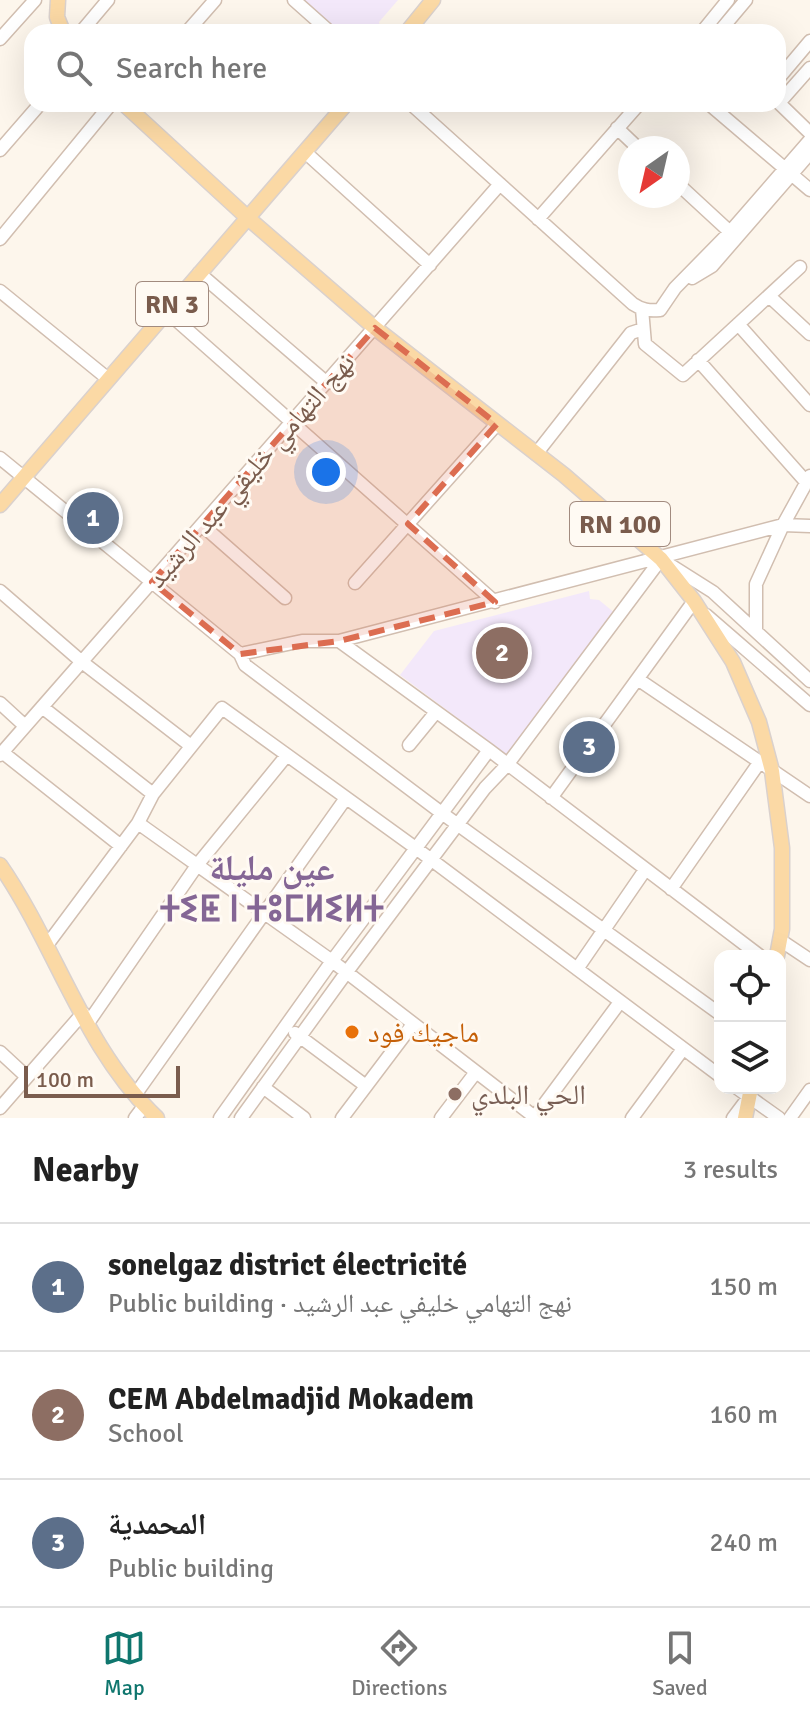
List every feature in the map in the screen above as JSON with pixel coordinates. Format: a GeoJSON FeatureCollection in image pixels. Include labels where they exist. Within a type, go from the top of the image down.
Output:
{"type":"FeatureCollection","features":[{"type":"Feature","properties":{"kind":"main road"},"geometry":{"type":"LineString","coordinates":[[58,0],[60,24]]}},
{"type":"Feature","properties":{"kind":"main road"},"geometry":{"type":"LineString","coordinates":[[414,24],[433,0]]}},
{"type":"Feature","properties":{"kind":"main road","name":"RN 100"},"geometry":{"type":"LineString","coordinates":[[132,112],[375,328],[536,454],[661,559],[704,613],[733,662],[759,722],[782,848],[778,950]]}},
{"type":"Feature","properties":{"kind":"main road","name":"RN 3"},"geometry":{"type":"LineString","coordinates":[[0,505],[339,112]]}},
{"type":"Feature","properties":{"kind":"main road"},"geometry":{"type":"LineString","coordinates":[[0,865],[138,1107],[157,1118]]}},
{"type":"Feature","properties":{"kind":"main road"},"geometry":{"type":"LineString","coordinates":[[745,1118],[746,1094]]}},
{"type":"Feature","properties":{"kind":"street"},"geometry":{"type":"LineString","coordinates":[[0,39],[35,0]]}},
{"type":"Feature","properties":{"kind":"street"},"geometry":{"type":"LineString","coordinates":[[88,24],[108,0]]}},
{"type":"Feature","properties":{"kind":"street"},"geometry":{"type":"LineString","coordinates":[[194,24],[215,0]]}},
{"type":"Feature","properties":{"kind":"street"},"geometry":{"type":"LineString","coordinates":[[294,0],[321,24]]}},
{"type":"Feature","properties":{"kind":"street"},"geometry":{"type":"LineString","coordinates":[[708,24],[728,0]]}},
{"type":"Feature","properties":{"kind":"street"},"geometry":{"type":"LineString","coordinates":[[726,24],[746,0]]}},
{"type":"Feature","properties":{"kind":"street"},"geometry":{"type":"LineString","coordinates":[[786,70],[810,41]]}},
{"type":"Feature","properties":{"kind":"street"},"geometry":{"type":"LineString","coordinates":[[786,94],[810,68]]}},
{"type":"Feature","properties":{"kind":"street"},"geometry":{"type":"LineString","coordinates":[[786,110],[810,133]]}},
{"type":"Feature","properties":{"kind":"street"},"geometry":{"type":"LineString","coordinates":[[0,150],[33,112]]}},
{"type":"Feature","properties":{"kind":"street"},"geometry":{"type":"LineString","coordinates":[[0,239],[104,112]]}},
{"type":"Feature","properties":{"kind":"street"},"geometry":{"type":"LineString","coordinates":[[420,112],[642,309],[660,310],[675,288],[810,153]]}},
{"type":"Feature","properties":{"kind":"street"},"geometry":{"type":"LineString","coordinates":[[538,219],[632,112]]}},
{"type":"Feature","properties":{"kind":"street"},"geometry":{"type":"LineString","coordinates":[[718,112],[810,190]]}},
{"type":"Feature","properties":{"kind":"street"},"geometry":{"type":"LineString","coordinates":[[617,128],[625,136]]}},
{"type":"Feature","properties":{"kind":"street"},"geometry":{"type":"LineString","coordinates":[[675,288],[712,266],[810,140]]}},
{"type":"Feature","properties":{"kind":"street"},"geometry":{"type":"LineString","coordinates":[[305,152],[430,265]]}},
{"type":"Feature","properties":{"kind":"street","name":"نهج التهامي خليفي عبد الرشيد"},"geometry":{"type":"LineString","coordinates":[[1,753],[500,184]]}},
{"type":"Feature","properties":{"kind":"street"},"geometry":{"type":"LineString","coordinates":[[690,195],[730,232]]}},
{"type":"Feature","properties":{"kind":"street"},"geometry":{"type":"LineString","coordinates":[[642,309],[645,344],[683,375],[800,267]]}},
{"type":"Feature","properties":{"kind":"street"},"geometry":{"type":"LineString","coordinates":[[199,273],[327,383]]}},
{"type":"Feature","properties":{"kind":"street"},"geometry":{"type":"LineString","coordinates":[[0,291],[107,378]]}},
{"type":"Feature","properties":{"kind":"street"},"geometry":{"type":"LineString","coordinates":[[769,296],[810,334]]}},
{"type":"Feature","properties":{"kind":"street"},"geometry":{"type":"LineString","coordinates":[[166,311],[495,602]]}},
{"type":"Feature","properties":{"kind":"street"},"geometry":{"type":"LineString","coordinates":[[738,324],[810,405]]}},
{"type":"Feature","properties":{"kind":"street"},"geometry":{"type":"LineString","coordinates":[[536,454],[631,333],[643,329]]}},
{"type":"Feature","properties":{"kind":"street"},"geometry":{"type":"LineString","coordinates":[[698,360],[808,479],[756,584],[756,631]]}},
{"type":"Feature","properties":{"kind":"street"},"geometry":{"type":"LineString","coordinates":[[355,583],[497,424]]}},
{"type":"Feature","properties":{"kind":"street"},"geometry":{"type":"LineString","coordinates":[[0,458],[240,654],[245,665],[443,814],[714,1010]]}},
{"type":"Feature","properties":{"kind":"street"},"geometry":{"type":"LineString","coordinates":[[202,525],[285,598]]}},
{"type":"Feature","properties":{"kind":"street"},"geometry":{"type":"LineString","coordinates":[[240,654],[302,641],[339,641],[783,525],[810,526]]}},
{"type":"Feature","properties":{"kind":"street"},"geometry":{"type":"LineString","coordinates":[[661,559],[713,592],[810,681]]}},
{"type":"Feature","properties":{"kind":"street"},"geometry":{"type":"LineString","coordinates":[[241,1118],[346,973],[661,559]]}},
{"type":"Feature","properties":{"kind":"street"},"geometry":{"type":"LineString","coordinates":[[0,591],[82,662],[191,746]]}},
{"type":"Feature","properties":{"kind":"street"},"geometry":{"type":"LineString","coordinates":[[551,798],[694,601]]}},
{"type":"Feature","properties":{"kind":"street"},"geometry":{"type":"LineString","coordinates":[[704,613],[810,705]]}},
{"type":"Feature","properties":{"kind":"street"},"geometry":{"type":"LineString","coordinates":[[339,641],[489,750],[752,950]]}},
{"type":"Feature","properties":{"kind":"street"},"geometry":{"type":"LineString","coordinates":[[639,680],[810,796]]}},
{"type":"Feature","properties":{"kind":"street"},"geometry":{"type":"LineString","coordinates":[[0,703],[25,726]]}},
{"type":"Feature","properties":{"kind":"street"},"geometry":{"type":"LineString","coordinates":[[42,707],[153,794]]}},
{"type":"Feature","properties":{"kind":"street"},"geometry":{"type":"LineString","coordinates":[[47,945],[138,823],[153,794],[222,708],[417,849],[714,1072]]}},
{"type":"Feature","properties":{"kind":"street"},"geometry":{"type":"LineString","coordinates":[[409,745],[436,712]]}},
{"type":"Feature","properties":{"kind":"street"},"geometry":{"type":"LineString","coordinates":[[220,1118],[489,750]]}},
{"type":"Feature","properties":{"kind":"street"},"geometry":{"type":"LineString","coordinates":[[1,753],[121,846]]}},
{"type":"Feature","properties":{"kind":"street"},"geometry":{"type":"LineString","coordinates":[[0,1108],[85,1018],[198,864],[287,755]]}},
{"type":"Feature","properties":{"kind":"street"},"geometry":{"type":"LineString","coordinates":[[671,889],[766,767]]}},
{"type":"Feature","properties":{"kind":"street"},"geometry":{"type":"LineString","coordinates":[[138,1107],[264,911],[346,798]]}},
{"type":"Feature","properties":{"kind":"street"},"geometry":{"type":"LineString","coordinates":[[138,823],[332,961],[535,1118],[620,1002]]}},
{"type":"Feature","properties":{"kind":"street"},"geometry":{"type":"LineString","coordinates":[[577,969],[645,870]]}},
{"type":"Feature","properties":{"kind":"street"},"geometry":{"type":"LineString","coordinates":[[780,940],[809,957]]}},
{"type":"Feature","properties":{"kind":"street"},"geometry":{"type":"LineString","coordinates":[[342,1118],[413,1024]]}},
{"type":"Feature","properties":{"kind":"street"},"geometry":{"type":"LineString","coordinates":[[286,1026],[366,1086]]}},
{"type":"Feature","properties":{"kind":"street"},"geometry":{"type":"LineString","coordinates":[[632,1118],[683,1049]]}},
{"type":"Feature","properties":{"kind":"street"},"geometry":{"type":"LineString","coordinates":[[0,1052],[27,1077]]}},
{"type":"Feature","properties":{"kind":"street"},"geometry":{"type":"LineString","coordinates":[[441,1118],[476,1072]]}},
{"type":"Feature","properties":{"kind":"street"},"geometry":{"type":"LineString","coordinates":[[263,1087],[304,1118]]}},
{"type":"Feature","properties":{"kind":"street"},"geometry":{"type":"LineString","coordinates":[[790,1118],[810,1090]]}},
{"type":"Feature","properties":{"kind":"street"},"geometry":{"type":"LineString","coordinates":[[733,1118],[745,1094]]}},
{"type":"Feature","properties":{"kind":"street"},"geometry":{"type":"LineString","coordinates":[[750,1094],[779,1118]]}},
{"type":"Feature","properties":{"kind":"highlighted area"},"geometry":{"type":"Polygon","coordinates":[[[375,328],[497,424],[408,524],[495,602],[339,641],[240,654],[152,582],[375,328]]]}},
{"type":"Feature","properties":{"kind":"shaded area"},"geometry":{"type":"Polygon","coordinates":[[[303,0],[398,0],[379,24],[330,24],[303,0]]]}},
{"type":"Feature","properties":{"kind":"shaded area"},"geometry":{"type":"Polygon","coordinates":[[[589,591],[590,599],[599,600],[616,614],[507,755],[400,675],[434,631],[589,591]]]}},
{"type":"Feature","properties":{"kind":"place","name":"sonelgaz district électricité"},"geometry":{"type":"Point","coordinates":[93,518]}},
{"type":"Feature","properties":{"kind":"place","name":"CEM Abdelmadjid Mokadem"},"geometry":{"type":"Point","coordinates":[502,653]}},
{"type":"Feature","properties":{"kind":"place","name":"المحمدية"},"geometry":{"type":"Point","coordinates":[589,747]}},
{"type":"Feature","properties":{"kind":"place","name":"ماجيك فود"},"geometry":{"type":"Point","coordinates":[352,1032]}},
{"type":"Feature","properties":{"kind":"place","name":"الحي البلدي"},"geometry":{"type":"Point","coordinates":[455,1094]}},
{"type":"Feature","properties":{"kind":"district","name":"عين مليلة ⵜⵉⵟ ⵏ ⵜⵓⵎⵍⵉⵍⵜ"},"geometry":{"type":"Point","coordinates":[272,888]}}]}
